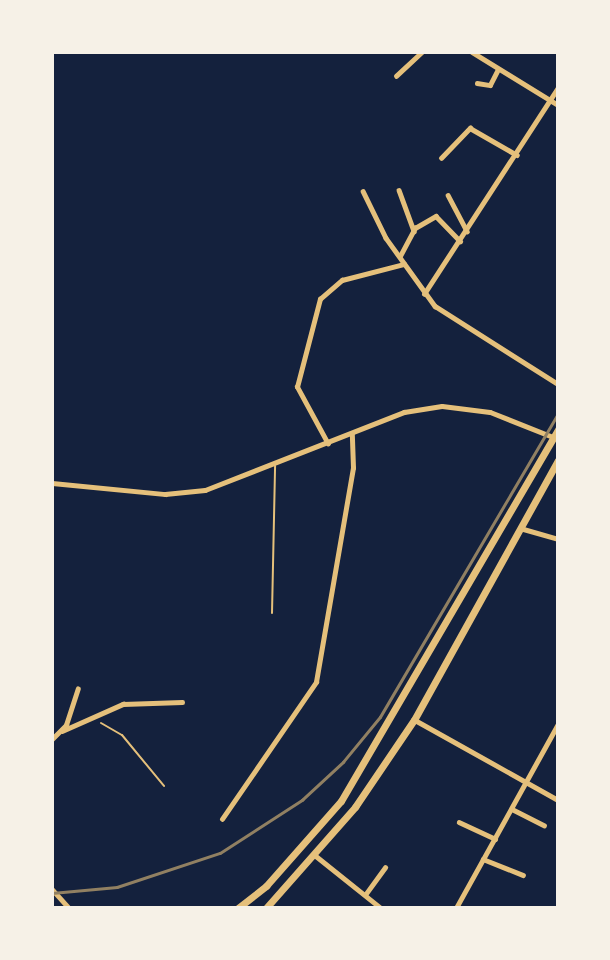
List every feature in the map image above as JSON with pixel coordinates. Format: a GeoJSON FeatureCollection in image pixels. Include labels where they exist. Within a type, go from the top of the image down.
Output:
{"type":"FeatureCollection","features":[{"type":"Feature","properties":{"kind":"highway"},"geometry":{"type":"LineString","coordinates":[[238,908],[266,886],[341,801],[556,435]]}},
{"type":"Feature","properties":{"kind":"highway"},"geometry":{"type":"LineString","coordinates":[[266,908],[316,856],[414,720],[558,460]]}},
{"type":"Feature","properties":{"kind":"street"},"geometry":{"type":"LineString","coordinates":[[396,76],[422,52]]}},
{"type":"Feature","properties":{"kind":"street"},"geometry":{"type":"LineString","coordinates":[[472,52],[497,71],[558,105]]}},
{"type":"Feature","properties":{"kind":"street"},"geometry":{"type":"LineString","coordinates":[[477,83],[490,85],[497,71]]}},
{"type":"Feature","properties":{"kind":"street"},"geometry":{"type":"LineString","coordinates":[[424,294],[517,155],[558,88]]}},
{"type":"Feature","properties":{"kind":"street"},"geometry":{"type":"LineString","coordinates":[[440,158],[470,128],[517,155]]}},
{"type":"Feature","properties":{"kind":"street"},"geometry":{"type":"LineString","coordinates":[[399,190],[414,231]]}},
{"type":"Feature","properties":{"kind":"street"},"geometry":{"type":"LineString","coordinates":[[363,191],[424,294],[463,327],[558,384]]}},
{"type":"Feature","properties":{"kind":"street"},"geometry":{"type":"LineString","coordinates":[[448,195],[467,230]]}},
{"type":"Feature","properties":{"kind":"street"},"geometry":{"type":"LineString","coordinates":[[400,256],[414,231],[439,217],[460,241]]}},
{"type":"Feature","properties":{"kind":"street"},"geometry":{"type":"LineString","coordinates":[[328,444],[297,387],[320,299],[342,280],[404,264]]}},
{"type":"Feature","properties":{"kind":"street"},"geometry":{"type":"LineString","coordinates":[[52,483],[165,494],[205,490],[275,466],[404,412],[442,406],[490,412],[556,435]]}},
{"type":"Feature","properties":{"kind":"street"},"geometry":{"type":"LineString","coordinates":[[222,819],[316,682],[353,468],[352,434]]}},
{"type":"Feature","properties":{"kind":"street"},"geometry":{"type":"LineString","coordinates":[[520,528],[558,538]]}},
{"type":"Feature","properties":{"kind":"street"},"geometry":{"type":"LineString","coordinates":[[62,731],[78,689]]}},
{"type":"Feature","properties":{"kind":"street"},"geometry":{"type":"LineString","coordinates":[[52,739],[62,731],[123,704],[182,702]]}},
{"type":"Feature","properties":{"kind":"street"},"geometry":{"type":"LineString","coordinates":[[414,720],[558,800]]}},
{"type":"Feature","properties":{"kind":"street"},"geometry":{"type":"LineString","coordinates":[[456,908],[558,724]]}},
{"type":"Feature","properties":{"kind":"street"},"geometry":{"type":"LineString","coordinates":[[512,809],[544,825]]}},
{"type":"Feature","properties":{"kind":"street"},"geometry":{"type":"LineString","coordinates":[[459,821],[495,839]]}},
{"type":"Feature","properties":{"kind":"street"},"geometry":{"type":"LineString","coordinates":[[316,856],[381,908]]}},
{"type":"Feature","properties":{"kind":"street"},"geometry":{"type":"LineString","coordinates":[[483,859],[523,875]]}},
{"type":"Feature","properties":{"kind":"street"},"geometry":{"type":"LineString","coordinates":[[365,895],[385,867]]}},
{"type":"Feature","properties":{"kind":"street"},"geometry":{"type":"LineString","coordinates":[[52,889],[69,908]]}},
{"type":"Feature","properties":{"kind":"lane"},"geometry":{"type":"LineString","coordinates":[[272,612],[275,466]]}},
{"type":"Feature","properties":{"kind":"path"},"geometry":{"type":"LineString","coordinates":[[92,718],[121,735],[163,786]]}},
{"type":"Feature","properties":{"kind":"railway"},"geometry":{"type":"LineString","coordinates":[[52,893],[117,887],[220,853],[302,800],[343,762],[380,717],[558,414]]}}]}
